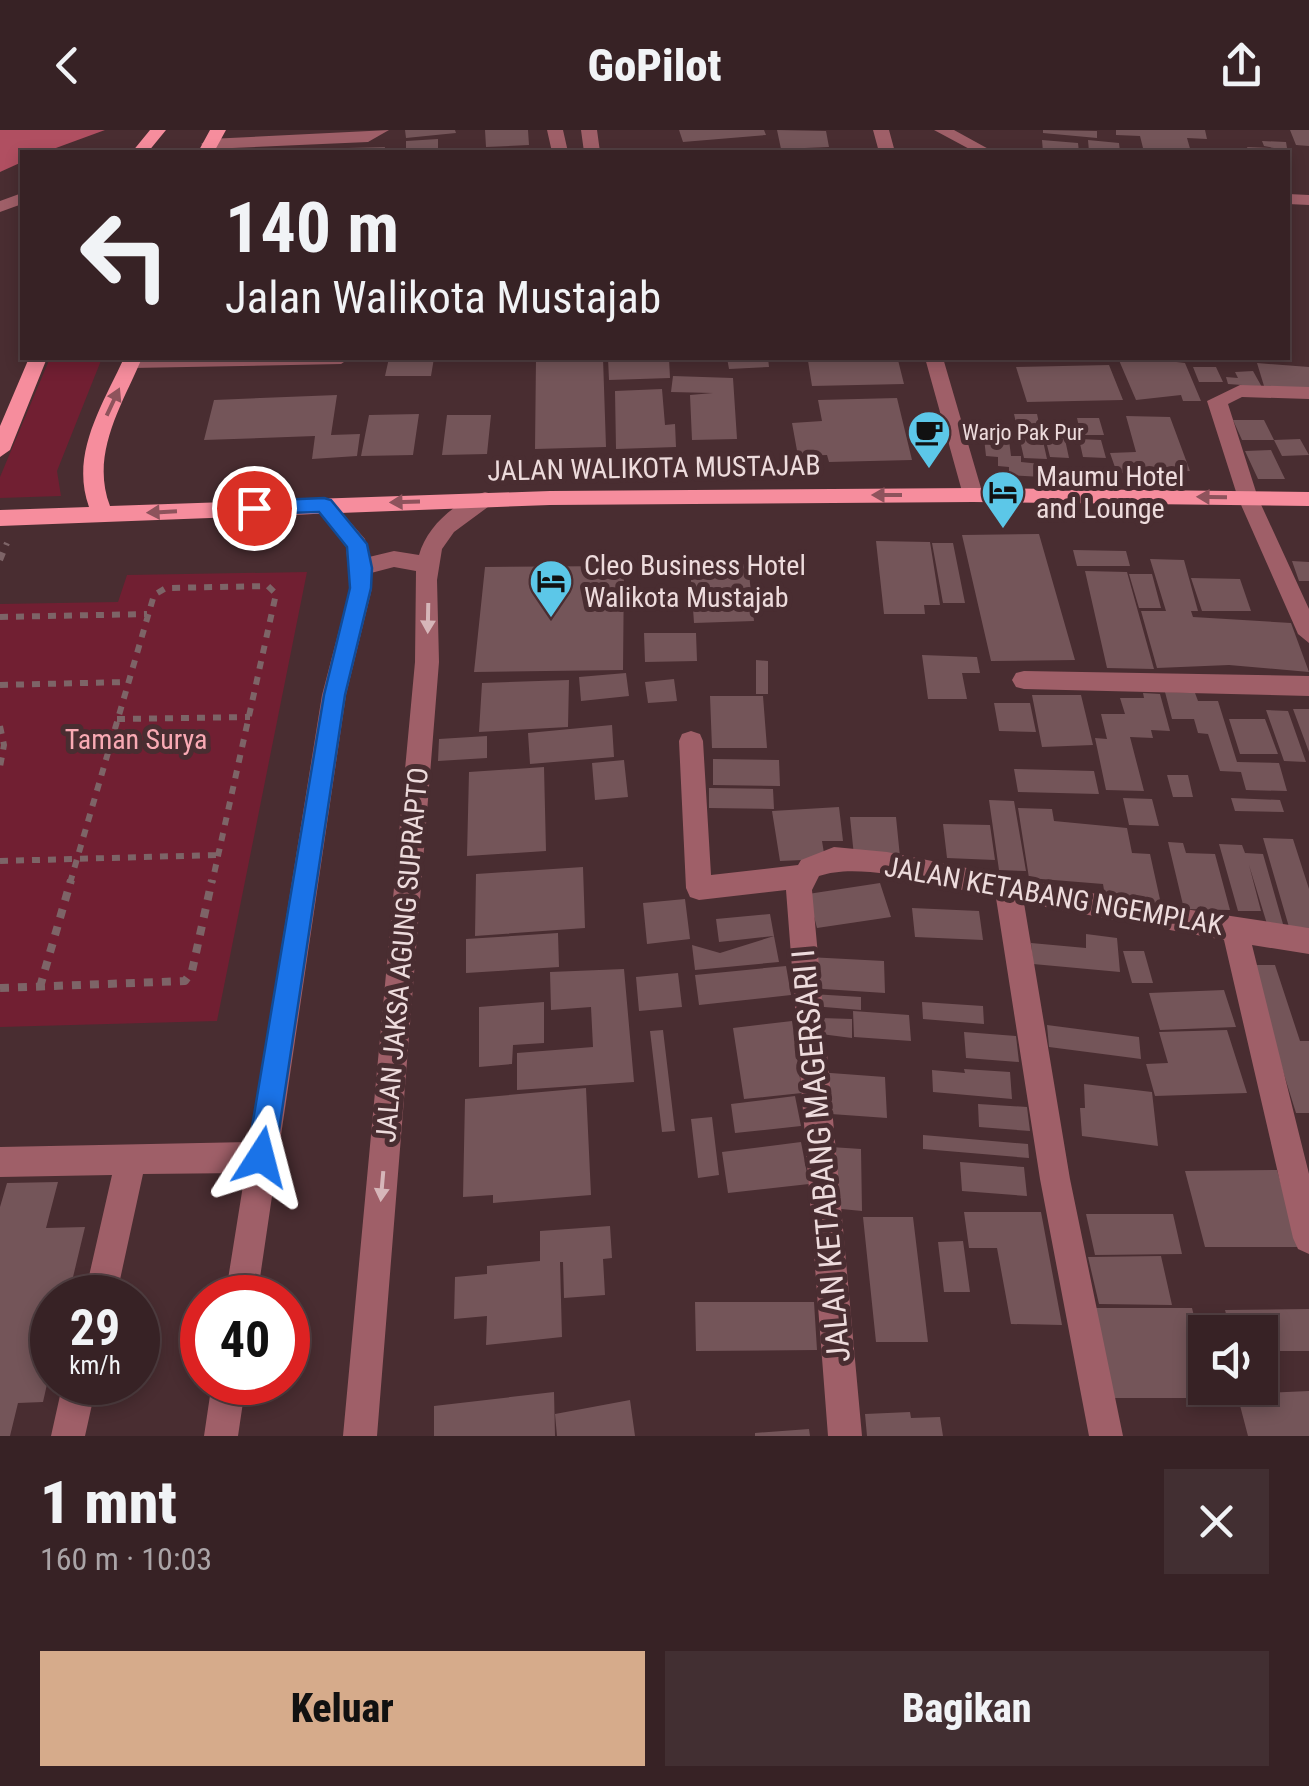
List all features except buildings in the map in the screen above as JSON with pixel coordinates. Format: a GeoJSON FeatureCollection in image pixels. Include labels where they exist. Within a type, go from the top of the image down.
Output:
{"type":"FeatureCollection","features":[{"type":"Feature","properties":{"kind":"main road"},"geometry":{"type":"LineString","coordinates":[[140,150],[158,130]]}},
{"type":"Feature","properties":{"kind":"main road"},"geometry":{"type":"LineString","coordinates":[[0,450],[37,360]]}},
{"type":"Feature","properties":{"kind":"main road"},"geometry":{"type":"LineString","coordinates":[[102,514],[90,476],[100,430],[132,360]]}},
{"type":"Feature","properties":{"kind":"main road","name":"JALAN WALIKOTA MUSTAJAB"},"geometry":{"type":"LineString","coordinates":[[0,518],[485,500],[973,495],[1309,500]]}},
{"type":"Feature","properties":{"kind":"street"},"geometry":{"type":"LineString","coordinates":[[211,142],[252,147],[368,137],[381,130]]}},
{"type":"Feature","properties":{"kind":"street"},"geometry":{"type":"LineString","coordinates":[[942,130],[982,150]]}},
{"type":"Feature","properties":{"kind":"street"},"geometry":{"type":"LineString","coordinates":[[935,360],[973,495]]}},
{"type":"Feature","properties":{"kind":"street"},"geometry":{"type":"LineString","coordinates":[[1309,393],[1240,391],[1217,401],[1248,498],[1309,634]]}},
{"type":"Feature","properties":{"kind":"street","name":"JALAN JAKSA AGUNG SUPRAPTO"},"geometry":{"type":"LineString","coordinates":[[360,1436],[427,662],[428,566],[434,542],[447,526],[485,500]]}},
{"type":"Feature","properties":{"kind":"street"},"geometry":{"type":"LineString","coordinates":[[244,1275],[334,695],[360,588],[362,568],[357,544],[324,505]]}},
{"type":"Feature","properties":{"kind":"street"},"geometry":{"type":"LineString","coordinates":[[362,568],[394,559],[428,566]]}},
{"type":"Feature","properties":{"kind":"street"},"geometry":{"type":"LineString","coordinates":[[1024,680],[1309,686]]}},
{"type":"Feature","properties":{"kind":"street","name":"JALAN KETABANG NGEMPLAK"},"geometry":{"type":"LineString","coordinates":[[690,740],[698,888],[804,876],[810,868],[834,859],[887,864],[1008,889],[1309,940]]}},
{"type":"Feature","properties":{"kind":"street","name":"JALAN KETABANG MAGERSARI I"},"geometry":{"type":"LineString","coordinates":[[804,876],[799,889],[845,1436]]}},
{"type":"Feature","properties":{"kind":"street"},"geometry":{"type":"LineString","coordinates":[[1008,889],[1055,1179],[1106,1436]]}},
{"type":"Feature","properties":{"kind":"street"},"geometry":{"type":"LineString","coordinates":[[1235,929],[1309,1238]]}},
{"type":"Feature","properties":{"kind":"street"},"geometry":{"type":"LineString","coordinates":[[0,1162],[261,1157]]}},
{"type":"Feature","properties":{"kind":"street"},"geometry":{"type":"LineString","coordinates":[[105,1275],[131,1160]]}},
{"type":"Feature","properties":{"kind":"street"},"geometry":{"type":"LineString","coordinates":[[68,1436],[75,1405]]}},
{"type":"Feature","properties":{"kind":"street"},"geometry":{"type":"LineString","coordinates":[[221,1436],[226,1405]]}},
{"type":"Feature","properties":{"kind":"path"},"geometry":{"type":"LineString","coordinates":[[0,988],[40,987],[184,981],[192,970],[276,594],[268,586],[166,588],[154,595],[40,987]]}},
{"type":"Feature","properties":{"kind":"path"},"geometry":{"type":"LineString","coordinates":[[0,618],[147,614]]}},
{"type":"Feature","properties":{"kind":"path"},"geometry":{"type":"LineString","coordinates":[[0,685],[127,682]]}},
{"type":"Feature","properties":{"kind":"path"},"geometry":{"type":"LineString","coordinates":[[117,719],[250,717]]}},
{"type":"Feature","properties":{"kind":"path"},"geometry":{"type":"LineString","coordinates":[[0,726],[4,746],[0,767]]}},
{"type":"Feature","properties":{"kind":"path"},"geometry":{"type":"LineString","coordinates":[[0,861],[217,854]]}},
{"type":"Feature","properties":{"kind":"green space"},"geometry":{"type":"Polygon","coordinates":[[[49,360],[101,360],[57,471],[61,496],[0,498],[0,477],[49,360]]]}},
{"type":"Feature","properties":{"kind":"green space","name":"Taman Surya"},"geometry":{"type":"Polygon","coordinates":[[[307,572],[217,1021],[0,1027],[0,604],[118,602],[127,575],[307,572]]]}},
{"type":"Feature","properties":{"kind":"shaded area"},"geometry":{"type":"Polygon","coordinates":[[[0,130],[105,130],[50,150],[20,150],[20,163],[0,172],[0,130]]]}},
{"type":"Feature","properties":{"kind":"place","name":"Warjo Pak Pur"},"geometry":{"type":"Point","coordinates":[929,470]}},
{"type":"Feature","properties":{"kind":"place","name":"Maumu Hotel and Lounge"},"geometry":{"type":"Point","coordinates":[1003,530]}},
{"type":"Feature","properties":{"kind":"place","name":"Cleo Business Hotel Walikota Mustajab"},"geometry":{"type":"Point","coordinates":[551,619]}},
{"type":"Feature","properties":{"kind":"route"},"geometry":{"type":"LineString","coordinates":[[254,508],[324,505],[357,544],[362,568],[334,695],[261,1157]]}}]}
